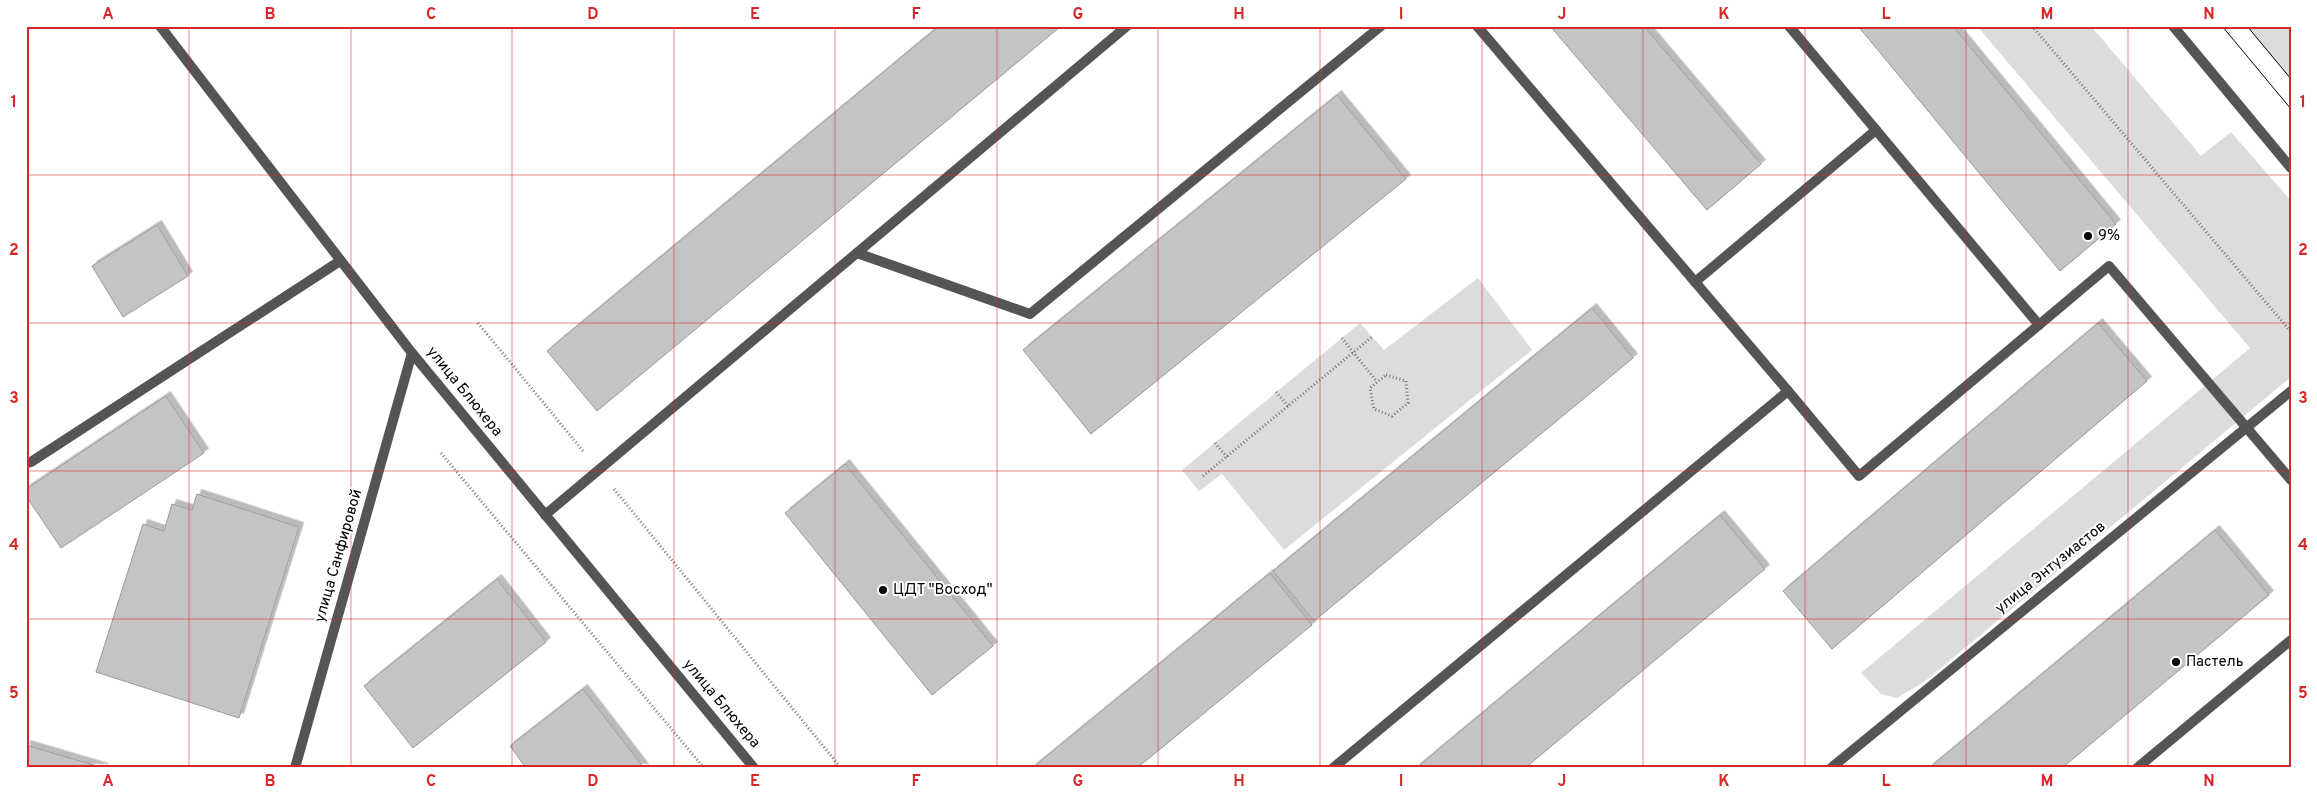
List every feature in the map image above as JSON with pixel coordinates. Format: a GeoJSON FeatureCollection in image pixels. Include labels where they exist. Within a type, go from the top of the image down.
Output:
{"type":"FeatureCollection","features":[{"type":"Feature","properties":{"kind":"street","name":"улица Блюхера"},"geometry":{"type":"LineString","coordinates":[[160,26],[412,353],[754,768]]}},
{"type":"Feature","properties":{"kind":"street"},"geometry":{"type":"LineString","coordinates":[[545,515],[1126,26]]}},
{"type":"Feature","properties":{"kind":"street"},"geometry":{"type":"LineString","coordinates":[[857,253],[1030,314],[1381,26]]}},
{"type":"Feature","properties":{"kind":"street"},"geometry":{"type":"LineString","coordinates":[[1477,26],[1859,476],[2109,266],[2291,480]]}},
{"type":"Feature","properties":{"kind":"street"},"geometry":{"type":"LineString","coordinates":[[1789,26],[2039,325]]}},
{"type":"Feature","properties":{"kind":"street"},"geometry":{"type":"LineString","coordinates":[[2173,26],[2291,168]]}},
{"type":"Feature","properties":{"kind":"street"},"geometry":{"type":"LineString","coordinates":[[1695,282],[1876,130]]}},
{"type":"Feature","properties":{"kind":"street"},"geometry":{"type":"LineString","coordinates":[[26,463],[32,462],[340,261]]}},
{"type":"Feature","properties":{"kind":"street","name":"улица Санфировой"},"geometry":{"type":"LineString","coordinates":[[295,768],[412,353]]}},
{"type":"Feature","properties":{"kind":"street"},"geometry":{"type":"LineString","coordinates":[[1333,768],[1788,391]]}},
{"type":"Feature","properties":{"kind":"street","name":"улица Энтузиастов"},"geometry":{"type":"LineString","coordinates":[[1831,768],[2291,391]]}},
{"type":"Feature","properties":{"kind":"street"},"geometry":{"type":"LineString","coordinates":[[2137,768],[2291,640]]}},
{"type":"Feature","properties":{"kind":"path"},"geometry":{"type":"LineString","coordinates":[[2032,26],[2291,332]]}},
{"type":"Feature","properties":{"kind":"path"},"geometry":{"type":"LineString","coordinates":[[478,323],[841,768]]}},
{"type":"Feature","properties":{"kind":"path"},"geometry":{"type":"LineString","coordinates":[[1203,476],[1372,337]]}},
{"type":"Feature","properties":{"kind":"path"},"geometry":{"type":"LineString","coordinates":[[1342,338],[1377,382]]}},
{"type":"Feature","properties":{"kind":"path"},"geometry":{"type":"LineString","coordinates":[[1386,375],[1406,381],[1408,403],[1392,416],[1374,409],[1370,388],[1377,382],[1386,375]]}},
{"type":"Feature","properties":{"kind":"path"},"geometry":{"type":"LineString","coordinates":[[1276,392],[1288,406]]}},
{"type":"Feature","properties":{"kind":"path"},"geometry":{"type":"LineString","coordinates":[[1215,443],[1227,457]]}},
{"type":"Feature","properties":{"kind":"path"},"geometry":{"type":"LineString","coordinates":[[441,452],[704,768]]}},
{"type":"Feature","properties":{"kind":"shaded area"},"geometry":{"type":"Polygon","coordinates":[[[1977,26],[2091,26],[2201,156],[2231,132],[2291,201],[2291,377],[1924,682],[1897,698],[1881,694],[1861,673],[2250,348],[1977,26]]]}},
{"type":"Feature","properties":{"kind":"shaded area"},"geometry":{"type":"Polygon","coordinates":[[[2246,26],[2291,26],[2291,79],[2246,26]]]}},
{"type":"Feature","properties":{"kind":"shaded area"},"geometry":{"type":"Polygon","coordinates":[[[1478,278],[1532,350],[1284,550],[1222,474],[1199,491],[1182,470],[1360,323],[1384,350],[1478,278]]]}},
{"type":"Feature","properties":{"kind":"building"},"geometry":{"type":"Polygon","coordinates":[[[939,26],[1061,26],[597,411],[547,351],[939,26]]]}},
{"type":"Feature","properties":{"kind":"building"},"geometry":{"type":"Polygon","coordinates":[[[1550,26],[1644,26],[1761,164],[1707,210],[1550,26]]]}},
{"type":"Feature","properties":{"kind":"building"},"geometry":{"type":"Polygon","coordinates":[[[1858,26],[1953,26],[2116,224],[2060,271],[1858,26]]]}},
{"type":"Feature","properties":{"kind":"building"},"geometry":{"type":"Polygon","coordinates":[[[1337,95],[1406,179],[1091,434],[1023,350],[1337,95]]]}},
{"type":"Feature","properties":{"kind":"building"},"geometry":{"type":"Polygon","coordinates":[[[157,225],[188,276],[123,317],[92,266],[157,225]]]}},
{"type":"Feature","properties":{"kind":"building"},"geometry":{"type":"Polygon","coordinates":[[[1592,308],[1633,358],[1314,621],[1273,571],[1592,308]]]}},
{"type":"Feature","properties":{"kind":"building"},"geometry":{"type":"Polygon","coordinates":[[[2098,323],[2147,381],[1832,649],[1783,591],[2098,323]]]}},
{"type":"Feature","properties":{"kind":"building"},"geometry":{"type":"Polygon","coordinates":[[[166,396],[204,453],[61,548],[26,496],[26,489],[166,396]]]}},
{"type":"Feature","properties":{"kind":"building"},"geometry":{"type":"Polygon","coordinates":[[[845,464],[993,646],[932,695],[785,513],[845,464]]]}},
{"type":"Feature","properties":{"kind":"building"},"geometry":{"type":"Polygon","coordinates":[[[197,494],[299,527],[239,718],[96,672],[143,524],[164,531],[172,504],[192,510],[197,494]]]}},
{"type":"Feature","properties":{"kind":"building"},"geometry":{"type":"Polygon","coordinates":[[[1720,515],[1765,569],[1525,768],[1416,768],[1720,515]]]}},
{"type":"Feature","properties":{"kind":"building"},"geometry":{"type":"Polygon","coordinates":[[[2215,530],[2269,595],[2062,768],[1929,768],[2215,530]]]}},
{"type":"Feature","properties":{"kind":"building"},"geometry":{"type":"Polygon","coordinates":[[[1270,573],[1312,625],[1137,768],[1032,768],[1270,573]]]}},
{"type":"Feature","properties":{"kind":"building"},"geometry":{"type":"Polygon","coordinates":[[[497,579],[546,642],[413,748],[364,686],[497,579]]]}},
{"type":"Feature","properties":{"kind":"building"},"geometry":{"type":"Polygon","coordinates":[[[583,689],[644,768],[526,768],[510,746],[583,689]]]}},
{"type":"Feature","properties":{"kind":"building"},"geometry":{"type":"Polygon","coordinates":[[[26,745],[104,768],[26,768],[26,745]]]}},
{"type":"Feature","properties":{"kind":"tram line"},"geometry":{"type":"LineString","coordinates":[[2222,26],[2291,109]]}},
{"type":"Feature","properties":{"kind":"tram line"},"geometry":{"type":"LineString","coordinates":[[2247,26],[2291,79]]}},
{"type":"Feature","properties":{"kind":"place","name":"9%"},"geometry":{"type":"Point","coordinates":[2088,236]}},
{"type":"Feature","properties":{"kind":"place","name":"ЦДТ \"Восход\""},"geometry":{"type":"Point","coordinates":[883,590]}},
{"type":"Feature","properties":{"kind":"place","name":"Пастель"},"geometry":{"type":"Point","coordinates":[2176,662]}}]}
